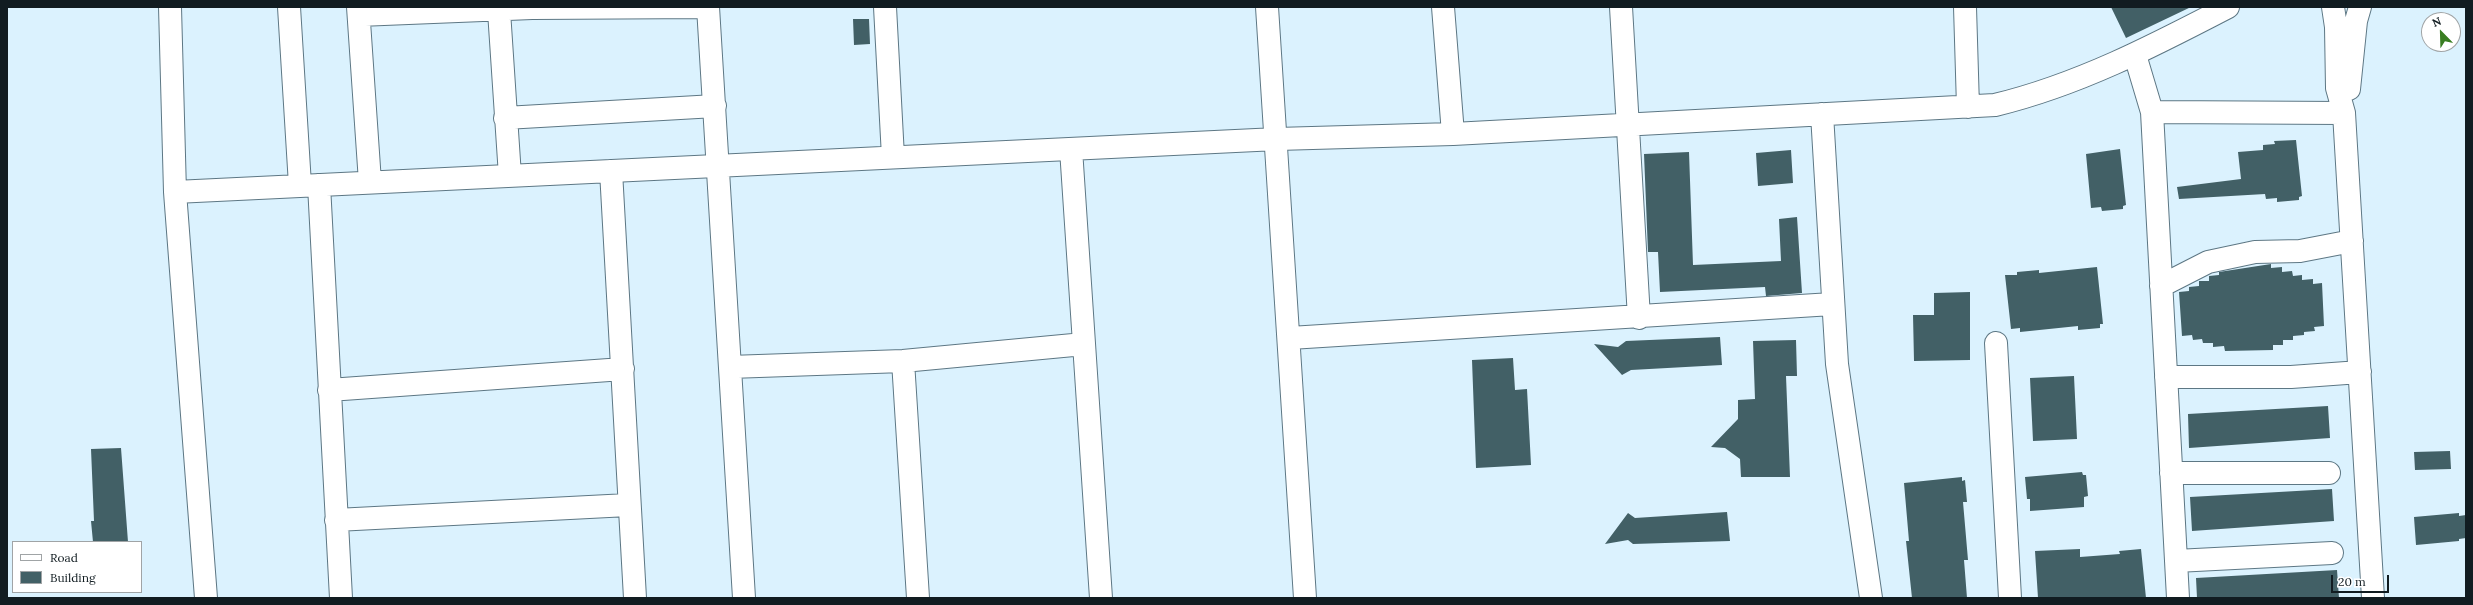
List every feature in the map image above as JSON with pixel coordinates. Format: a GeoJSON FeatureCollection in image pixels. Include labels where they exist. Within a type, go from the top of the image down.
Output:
{"type":"FeatureCollection","features":[{"type":"Feature","properties":{"kind":"street"},"geometry":{"type":"LineString","coordinates":[[170,7],[175,192],[206,598]]}},
{"type":"Feature","properties":{"kind":"street"},"geometry":{"type":"LineString","coordinates":[[289,7],[310,185],[329,390],[341,598]]}},
{"type":"Feature","properties":{"kind":"street"},"geometry":{"type":"LineString","coordinates":[[370,182],[358,11],[708,7],[744,598]]}},
{"type":"Feature","properties":{"kind":"street"},"geometry":{"type":"LineString","coordinates":[[885,7],[893,157]]}},
{"type":"Feature","properties":{"kind":"street"},"geometry":{"type":"LineString","coordinates":[[1267,7],[1290,338],[1305,598]]}},
{"type":"Feature","properties":{"kind":"street"},"geometry":{"type":"LineString","coordinates":[[1443,7],[1454,134]]}},
{"type":"Feature","properties":{"kind":"street"},"geometry":{"type":"LineString","coordinates":[[1621,7],[1626,125],[1639,318]]}},
{"type":"Feature","properties":{"kind":"street"},"geometry":{"type":"LineString","coordinates":[[1965,7],[1968,107]]}},
{"type":"Feature","properties":{"kind":"street"},"geometry":{"type":"LineString","coordinates":[[175,192],[1277,139],[1454,134],[1995,105],[2024,98],[2135,55],[2228,7]]}},
{"type":"Feature","properties":{"kind":"street"},"geometry":{"type":"LineString","coordinates":[[2325,7],[2335,17],[2337,88],[2344,110],[2373,598]]}},
{"type":"Feature","properties":{"kind":"street"},"geometry":{"type":"LineString","coordinates":[[2344,110],[2350,88],[2356,21],[2360,7]]}},
{"type":"Feature","properties":{"kind":"street"},"geometry":{"type":"LineString","coordinates":[[499,10],[510,176]]}},
{"type":"Feature","properties":{"kind":"street"},"geometry":{"type":"LineString","coordinates":[[2135,55],[2152,112],[2178,598]]}},
{"type":"Feature","properties":{"kind":"street"},"geometry":{"type":"LineString","coordinates":[[505,118],[715,106]]}},
{"type":"Feature","properties":{"kind":"street"},"geometry":{"type":"LineString","coordinates":[[2152,112],[2344,110]]}},
{"type":"Feature","properties":{"kind":"street"},"geometry":{"type":"LineString","coordinates":[[1822,114],[1832,304],[1837,364],[1871,598]]}},
{"type":"Feature","properties":{"kind":"street"},"geometry":{"type":"LineString","coordinates":[[1071,149],[1101,598]]}},
{"type":"Feature","properties":{"kind":"street"},"geometry":{"type":"LineString","coordinates":[[611,171],[623,369],[628,505],[634,598]]}},
{"type":"Feature","properties":{"kind":"street"},"geometry":{"type":"LineString","coordinates":[[2161,286],[2208,262],[2255,252],[2300,251],[2352,241]]}},
{"type":"Feature","properties":{"kind":"street"},"geometry":{"type":"LineString","coordinates":[[1290,338],[1639,318],[1832,304]]}},
{"type":"Feature","properties":{"kind":"street"},"geometry":{"type":"LineString","coordinates":[[1996,343],[2010,598]]}},
{"type":"Feature","properties":{"kind":"street"},"geometry":{"type":"LineString","coordinates":[[730,367],[903,360],[1084,344]]}},
{"type":"Feature","properties":{"kind":"street"},"geometry":{"type":"LineString","coordinates":[[903,360],[918,598]]}},
{"type":"Feature","properties":{"kind":"street"},"geometry":{"type":"LineString","coordinates":[[329,390],[623,369]]}},
{"type":"Feature","properties":{"kind":"street"},"geometry":{"type":"LineString","coordinates":[[2166,377],[2291,376],[2360,372]]}},
{"type":"Feature","properties":{"kind":"street"},"geometry":{"type":"LineString","coordinates":[[2171,473],[2329,473]]}},
{"type":"Feature","properties":{"kind":"street"},"geometry":{"type":"LineString","coordinates":[[336,520],[628,505]]}},
{"type":"Feature","properties":{"kind":"street"},"geometry":{"type":"LineString","coordinates":[[2176,561],[2332,553]]}},
{"type":"Feature","properties":{"kind":"building"},"geometry":{"type":"Polygon","coordinates":[[[2111,7],[2191,7],[2126,38],[2111,7]]]}},
{"type":"Feature","properties":{"kind":"building"},"geometry":{"type":"Polygon","coordinates":[[[853,19],[869,19],[870,44],[854,45],[853,19]]]}},
{"type":"Feature","properties":{"kind":"building"},"geometry":{"type":"Polygon","coordinates":[[[2296,140],[2302,196],[2299,197],[2299,200],[2277,202],[2277,198],[2266,199],[2265,194],[2179,199],[2177,187],[2241,179],[2238,152],[2263,150],[2263,145],[2275,144],[2274,141],[2296,140]]]}},
{"type":"Feature","properties":{"kind":"building"},"geometry":{"type":"Polygon","coordinates":[[[2120,149],[2126,205],[2123,206],[2123,209],[2102,211],[2101,207],[2091,208],[2086,154],[2120,149]]]}},
{"type":"Feature","properties":{"kind":"building"},"geometry":{"type":"Polygon","coordinates":[[[1791,150],[1793,183],[1758,186],[1756,153],[1791,150]]]}},
{"type":"Feature","properties":{"kind":"building"},"geometry":{"type":"Polygon","coordinates":[[[1689,152],[1693,265],[1781,261],[1779,219],[1797,217],[1802,293],[1766,296],[1765,287],[1660,292],[1658,252],[1648,252],[1644,154],[1689,152]]]}},
{"type":"Feature","properties":{"kind":"building"},"geometry":{"type":"Polygon","coordinates":[[[2271,264],[2271,268],[2282,267],[2282,272],[2292,271],[2293,276],[2302,275],[2302,280],[2313,279],[2313,284],[2322,283],[2324,326],[2314,327],[2315,331],[2304,332],[2304,335],[2293,336],[2293,340],[2283,340],[2283,345],[2273,345],[2273,350],[2225,351],[2224,346],[2213,347],[2213,343],[2203,343],[2202,339],[2193,340],[2192,335],[2182,336],[2179,292],[2189,291],[2189,287],[2199,286],[2199,281],[2209,281],[2209,276],[2219,275],[2219,272],[2271,264]]]}},
{"type":"Feature","properties":{"kind":"building"},"geometry":{"type":"Polygon","coordinates":[[[2097,267],[2103,324],[2100,324],[2100,328],[2078,330],[2078,326],[2020,332],[2020,328],[2011,329],[2005,275],[2017,275],[2017,272],[2039,270],[2039,273],[2097,267]]]}},
{"type":"Feature","properties":{"kind":"building"},"geometry":{"type":"Polygon","coordinates":[[[1970,292],[1970,360],[1914,361],[1913,315],[1934,315],[1934,293],[1970,292]]]}},
{"type":"Feature","properties":{"kind":"building"},"geometry":{"type":"Polygon","coordinates":[[[1720,337],[1722,365],[1631,370],[1622,375],[1594,344],[1618,347],[1626,341],[1720,337]]]}},
{"type":"Feature","properties":{"kind":"building"},"geometry":{"type":"Polygon","coordinates":[[[1796,340],[1797,376],[1786,376],[1790,477],[1741,477],[1740,459],[1725,448],[1711,447],[1738,419],[1738,400],[1755,399],[1753,341],[1796,340]]]}},
{"type":"Feature","properties":{"kind":"building"},"geometry":{"type":"Polygon","coordinates":[[[1513,358],[1515,390],[1527,389],[1531,465],[1476,468],[1472,360],[1513,358]]]}},
{"type":"Feature","properties":{"kind":"building"},"geometry":{"type":"Polygon","coordinates":[[[2074,376],[2077,439],[2033,441],[2030,378],[2074,376]]]}},
{"type":"Feature","properties":{"kind":"building"},"geometry":{"type":"Polygon","coordinates":[[[2328,406],[2330,438],[2189,448],[2188,414],[2328,406]]]}},
{"type":"Feature","properties":{"kind":"building"},"geometry":{"type":"Polygon","coordinates":[[[121,448],[128,541],[93,541],[91,521],[94,521],[91,449],[121,448]]]}},
{"type":"Feature","properties":{"kind":"building"},"geometry":{"type":"Polygon","coordinates":[[[2450,451],[2451,469],[2415,470],[2414,452],[2450,451]]]}},
{"type":"Feature","properties":{"kind":"building"},"geometry":{"type":"Polygon","coordinates":[[[2082,472],[2083,475],[2086,475],[2088,496],[2084,497],[2084,507],[2030,511],[2030,499],[2027,499],[2025,477],[2082,472]]]}},
{"type":"Feature","properties":{"kind":"building"},"geometry":{"type":"Polygon","coordinates":[[[1962,477],[1962,481],[1965,480],[1967,502],[1963,502],[1968,560],[1964,560],[1967,598],[1912,598],[1906,541],[1909,541],[1904,483],[1962,477]]]}},
{"type":"Feature","properties":{"kind":"building"},"geometry":{"type":"Polygon","coordinates":[[[2332,489],[2334,521],[2192,531],[2190,497],[2332,489]]]}},
{"type":"Feature","properties":{"kind":"building"},"geometry":{"type":"Polygon","coordinates":[[[1727,512],[1730,541],[1633,544],[1628,540],[1605,544],[1628,513],[1635,518],[1727,512]]]}},
{"type":"Feature","properties":{"kind":"building"},"geometry":{"type":"Polygon","coordinates":[[[2459,513],[2459,516],[2466,515],[2466,538],[2459,539],[2459,541],[2416,545],[2414,517],[2459,513]]]}},
{"type":"Feature","properties":{"kind":"building"},"geometry":{"type":"Polygon","coordinates":[[[2080,549],[2080,557],[2120,554],[2119,551],[2141,549],[2146,598],[2038,598],[2035,551],[2080,549]]]}},
{"type":"Feature","properties":{"kind":"building"},"geometry":{"type":"Polygon","coordinates":[[[2337,570],[2339,598],[2197,598],[2196,578],[2337,570]]]}}]}
